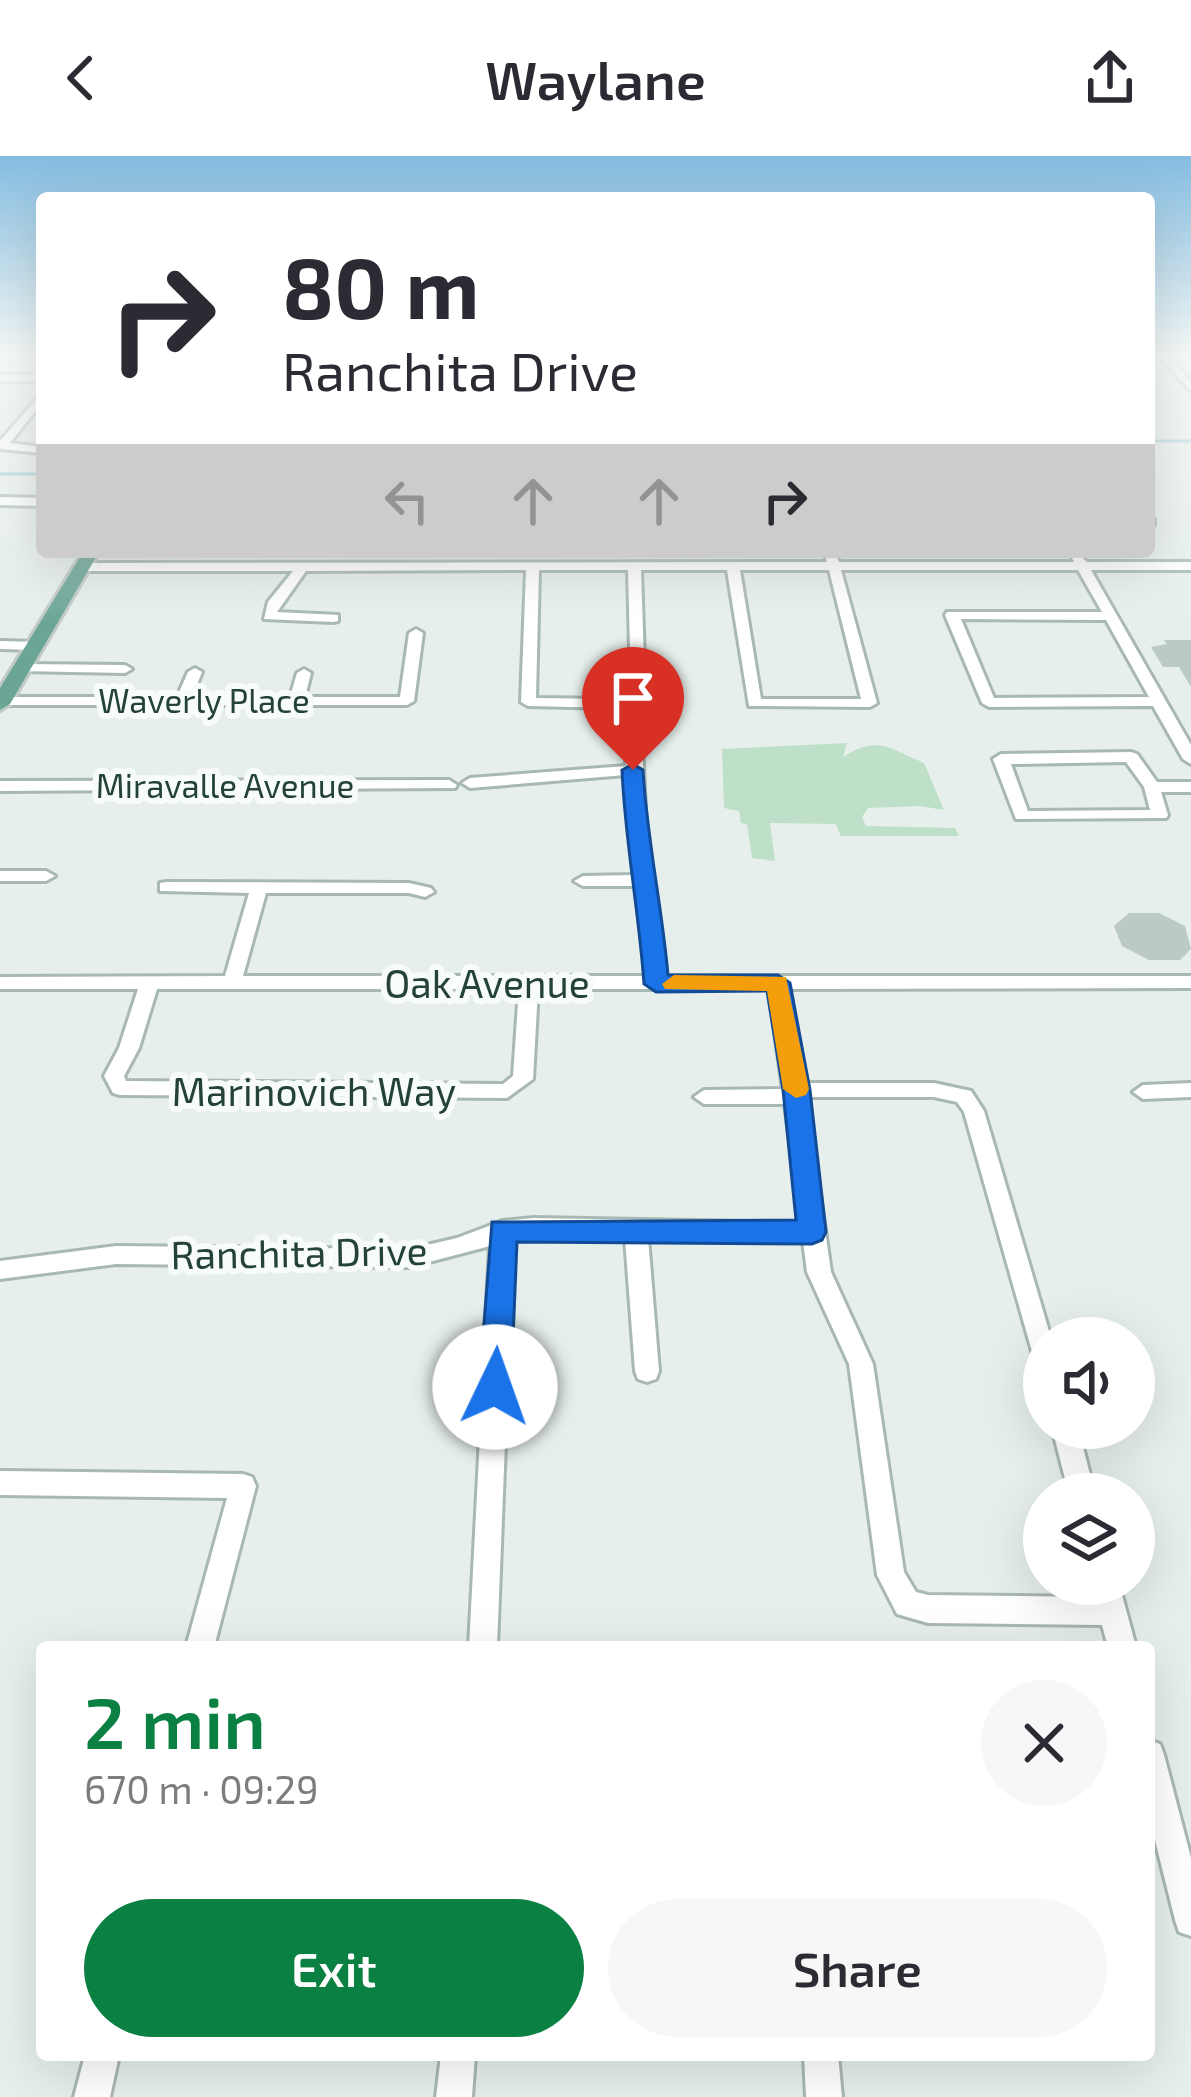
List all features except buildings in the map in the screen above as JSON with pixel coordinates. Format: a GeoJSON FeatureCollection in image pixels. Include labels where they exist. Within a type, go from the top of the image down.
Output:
{"type":"FeatureCollection","features":[{"type":"Feature","properties":{"kind":"main road"},"geometry":{"type":"LineString","coordinates":[[3,696],[87,560]]}},
{"type":"Feature","properties":{"kind":"street"},"geometry":{"type":"LineString","coordinates":[[3,445],[36,449]]}},
{"type":"Feature","properties":{"kind":"street"},"geometry":{"type":"LineString","coordinates":[[2,505],[36,502]]}},
{"type":"Feature","properties":{"kind":"street"},"geometry":{"type":"LineString","coordinates":[[87,560],[301,567],[436,559],[532,567],[733,567],[832,559],[1080,559],[1191,566]]}},
{"type":"Feature","properties":{"kind":"street"},"geometry":{"type":"LineString","coordinates":[[733,567],[754,703],[870,703],[832,559]]}},
{"type":"Feature","properties":{"kind":"street"},"geometry":{"type":"LineString","coordinates":[[1080,559],[1191,759]]}},
{"type":"Feature","properties":{"kind":"street"},"geometry":{"type":"LineString","coordinates":[[301,567],[296,579],[274,597],[269,616],[333,618]]}},
{"type":"Feature","properties":{"kind":"street"},"geometry":{"type":"LineString","coordinates":[[532,567],[528,702],[616,704],[638,692],[634,567]]}},
{"type":"Feature","properties":{"kind":"street"},"geometry":{"type":"LineString","coordinates":[[1113,616],[952,615],[989,703],[1159,701]]}},
{"type":"Feature","properties":{"kind":"street","name":"Waverly Place"},"geometry":{"type":"LineString","coordinates":[[3,696],[407,701],[416,633]]}},
{"type":"Feature","properties":{"kind":"street"},"geometry":{"type":"LineString","coordinates":[[0,645],[36,646]]}},
{"type":"Feature","properties":{"kind":"street"},"geometry":{"type":"LineString","coordinates":[[23,668],[125,669]]}},
{"type":"Feature","properties":{"kind":"street"},"geometry":{"type":"LineString","coordinates":[[183,700],[195,672]]}},
{"type":"Feature","properties":{"kind":"street"},"geometry":{"type":"LineString","coordinates":[[296,701],[304,673]]}},
{"type":"Feature","properties":{"kind":"street"},"geometry":{"type":"LineString","coordinates":[[634,742],[637,852],[656,984]]}},
{"type":"Feature","properties":{"kind":"street"},"geometry":{"type":"LineString","coordinates":[[1131,757],[1152,787],[1160,815],[1022,816],[1001,759],[1131,757]]}},
{"type":"Feature","properties":{"kind":"street"},"geometry":{"type":"LineString","coordinates":[[470,783],[633,770]]}},
{"type":"Feature","properties":{"kind":"street","name":"Miravalle Avenue"},"geometry":{"type":"LineString","coordinates":[[0,787],[449,785]]}},
{"type":"Feature","properties":{"kind":"street"},"geometry":{"type":"LineString","coordinates":[[1152,787],[1191,787]]}},
{"type":"Feature","properties":{"kind":"street"},"geometry":{"type":"LineString","coordinates":[[0,876],[46,876]]}},
{"type":"Feature","properties":{"kind":"street"},"geometry":{"type":"LineString","coordinates":[[583,881],[644,880]]}},
{"type":"Feature","properties":{"kind":"street"},"geometry":{"type":"LineString","coordinates":[[166,887],[410,887],[425,892]]}},
{"type":"Feature","properties":{"kind":"street"},"geometry":{"type":"LineString","coordinates":[[232,984],[260,887]]}},
{"type":"Feature","properties":{"kind":"street","name":"Oak Avenue"},"geometry":{"type":"LineString","coordinates":[[3,989],[149,983],[1191,982]]}},
{"type":"Feature","properties":{"kind":"street","name":"Marinovich Way"},"geometry":{"type":"LineString","coordinates":[[149,983],[129,1048],[113,1076],[121,1088],[508,1091],[523,1079],[529,984]]}},
{"type":"Feature","properties":{"kind":"street"},"geometry":{"type":"LineString","coordinates":[[778,983],[819,1272],[861,1364],[891,1575],[907,1604],[928,1609],[1023,1603]]}},
{"type":"Feature","properties":{"kind":"street"},"geometry":{"type":"LineString","coordinates":[[704,1097],[934,1090],[964,1096],[974,1111],[1033,1317]]}},
{"type":"Feature","properties":{"kind":"street"},"geometry":{"type":"LineString","coordinates":[[1143,1092],[1191,1090]]}},
{"type":"Feature","properties":{"kind":"street"},"geometry":{"type":"LineString","coordinates":[[636,1229],[647,1371]]}},
{"type":"Feature","properties":{"kind":"street"},"geometry":{"type":"LineString","coordinates":[[483,1641],[502,1230]]}},
{"type":"Feature","properties":{"kind":"street","name":"Ranchita Drive"},"geometry":{"type":"LineString","coordinates":[[0,1270],[116,1255],[410,1258],[433,1256],[502,1230],[812,1232]]}},
{"type":"Feature","properties":{"kind":"street"},"geometry":{"type":"LineString","coordinates":[[0,1483],[243,1486],[202,1641]]}},
{"type":"Feature","properties":{"kind":"street"},"geometry":{"type":"LineString","coordinates":[[1111,1605],[1120,1641]]}},
{"type":"Feature","properties":{"kind":"street"},"geometry":{"type":"LineString","coordinates":[[1155,1779],[1191,1920]]}},
{"type":"Feature","properties":{"kind":"street"},"geometry":{"type":"LineString","coordinates":[[92,2097],[101,2061]]}},
{"type":"Feature","properties":{"kind":"street"},"geometry":{"type":"LineString","coordinates":[[454,2097],[457,2061]]}},
{"type":"Feature","properties":{"kind":"street"},"geometry":{"type":"LineString","coordinates":[[821,2061],[824,2097]]}},
{"type":"Feature","properties":{"kind":"green space"},"geometry":{"type":"Polygon","coordinates":[[[847,743],[843,757],[875,745],[924,763],[944,810],[868,808],[862,817],[866,826],[955,828],[959,836],[841,836],[836,824],[770,823],[775,861],[752,858],[747,824],[741,823],[739,811],[724,808],[722,749],[847,743]]]}},
{"type":"Feature","properties":{"kind":"waterway"},"geometry":{"type":"LineString","coordinates":[[0,474],[36,474]]}},
{"type":"Feature","properties":{"kind":"slow traffic"},"geometry":{"type":"LineString","coordinates":[[674,984],[778,983],[796,1089]]}},
{"type":"Feature","properties":{"kind":"route"},"geometry":{"type":"LineString","coordinates":[[495,1387],[502,1230],[812,1232],[778,983],[656,984],[650,901],[637,852],[633,770]]}}]}
